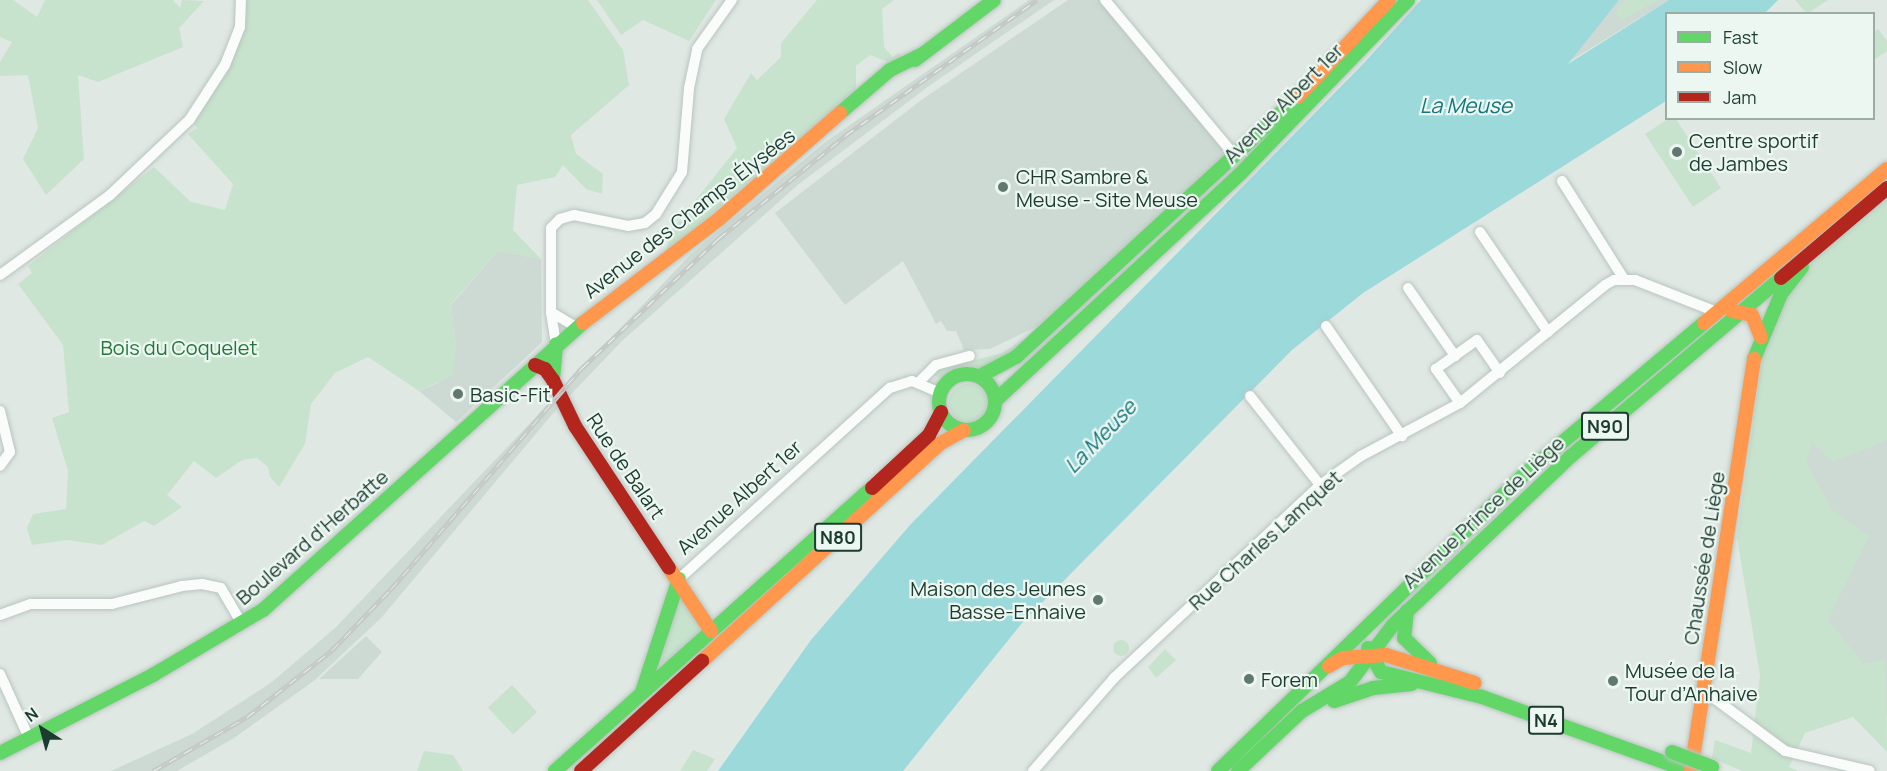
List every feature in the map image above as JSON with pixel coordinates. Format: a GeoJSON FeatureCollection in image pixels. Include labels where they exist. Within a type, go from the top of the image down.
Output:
{"type":"FeatureCollection","features":[{"type":"Feature","properties":{"kind":"main road","name":"Avenue des Champs Élysées"},"geometry":{"type":"LineString","coordinates":[[556,344],[666,262],[846,111],[890,70],[923,54],[994,0]]}},
{"type":"Feature","properties":{"kind":"main road","name":"Avenue Albert 1er"},"geometry":{"type":"LineString","coordinates":[[940,393],[956,375],[980,376],[1016,357],[1236,157],[1331,64],[1389,0]]}},
{"type":"Feature","properties":{"kind":"main road","name":"Avenue Albert 1er"},"geometry":{"type":"LineString","coordinates":[[581,771],[941,443],[964,430],[977,428],[989,420],[996,400],[1242,172],[1408,0]]}},
{"type":"Feature","properties":{"kind":"main road"},"geometry":{"type":"LineString","coordinates":[[1236,157],[1242,172]]}},
{"type":"Feature","properties":{"kind":"main road","name":"N90"},"geometry":{"type":"LineString","coordinates":[[1714,311],[1887,168]]}},
{"type":"Feature","properties":{"kind":"main road","name":"Chaussée de Liège"},"geometry":{"type":"LineString","coordinates":[[1755,350],[1781,294],[1821,243],[1887,188]]}},
{"type":"Feature","properties":{"kind":"main road"},"geometry":{"type":"LineString","coordinates":[[1198,192],[1201,210]]}},
{"type":"Feature","properties":{"kind":"main road","name":"Avenue Prince de Liège"},"geometry":{"type":"LineString","coordinates":[[1238,771],[1284,726],[1350,682],[1407,611],[1570,457],[1738,311],[1821,243]]}},
{"type":"Feature","properties":{"kind":"main road"},"geometry":{"type":"LineString","coordinates":[[1714,311],[1738,311],[1752,315],[1761,337]]}},
{"type":"Feature","properties":{"kind":"main road","name":"Avenue Prince de Liège"},"geometry":{"type":"LineString","coordinates":[[1218,771],[1527,472],[1714,311]]}},
{"type":"Feature","properties":{"kind":"main road","name":"Chaussée de Liège"},"geometry":{"type":"LineString","coordinates":[[1690,771],[1755,350],[1753,334],[1738,311]]}},
{"type":"Feature","properties":{"kind":"main road"},"geometry":{"type":"LineString","coordinates":[[553,380],[556,344]]}},
{"type":"Feature","properties":{"kind":"main road","name":"Boulevard d'Herbatte"},"geometry":{"type":"LineString","coordinates":[[0,753],[30,740],[242,624],[274,600],[556,344]]}},
{"type":"Feature","properties":{"kind":"main road","name":"Rue de Balart"},"geometry":{"type":"LineString","coordinates":[[535,365],[545,369],[553,380],[575,426],[679,579],[711,631]]}},
{"type":"Feature","properties":{"kind":"main road"},"geometry":{"type":"LineString","coordinates":[[980,376],[991,386],[996,400]]}},
{"type":"Feature","properties":{"kind":"main road"},"geometry":{"type":"LineString","coordinates":[[940,393],[941,412],[950,424],[964,430]]}},
{"type":"Feature","properties":{"kind":"main road","name":"Avenue Albert 1er"},"geometry":{"type":"LineString","coordinates":[[555,771],[644,689],[908,456],[929,435],[941,412]]}},
{"type":"Feature","properties":{"kind":"main road","name":"Avenue Albert 1er"},"geometry":{"type":"LineString","coordinates":[[570,771],[619,725],[644,689],[679,579]]}},
{"type":"Feature","properties":{"kind":"main road","name":"Avenue Albert 1er"},"geometry":{"type":"LineString","coordinates":[[724,640],[735,610]]}},
{"type":"Feature","properties":{"kind":"main road"},"geometry":{"type":"LineString","coordinates":[[1382,611],[1370,634],[1371,656],[1381,672],[1422,683]]}},
{"type":"Feature","properties":{"kind":"main road"},"geometry":{"type":"LineString","coordinates":[[1407,611],[1404,638],[1438,670]]}},
{"type":"Feature","properties":{"kind":"main road"},"geometry":{"type":"LineString","coordinates":[[706,655],[711,631]]}},
{"type":"Feature","properties":{"kind":"main road","name":"N4"},"geometry":{"type":"LineString","coordinates":[[1323,669],[1343,658],[1388,655],[1438,670],[1670,758],[1690,771]]}},
{"type":"Feature","properties":{"kind":"main road","name":"N4"},"geometry":{"type":"LineString","coordinates":[[1284,726],[1357,693],[1422,683],[1482,697],[1670,758],[1718,769]]}},
{"type":"Feature","properties":{"kind":"main road","name":"Avenue Albert 1er"},"geometry":{"type":"LineString","coordinates":[[543,771],[582,745]]}},
{"type":"Feature","properties":{"kind":"street"},"geometry":{"type":"LineString","coordinates":[[0,275],[110,195],[206,101],[235,44],[241,0]]}},
{"type":"Feature","properties":{"kind":"street"},"geometry":{"type":"LineString","coordinates":[[556,344],[551,312],[549,235],[555,223],[574,215],[618,225],[636,225],[651,219],[680,180],[697,49],[732,0]]}},
{"type":"Feature","properties":{"kind":"street"},"geometry":{"type":"LineString","coordinates":[[1106,0],[1236,157]]}},
{"type":"Feature","properties":{"kind":"street"},"geometry":{"type":"LineString","coordinates":[[1562,181],[1624,279],[1714,311]]}},
{"type":"Feature","properties":{"kind":"street"},"geometry":{"type":"LineString","coordinates":[[1480,232],[1548,332]]}},
{"type":"Feature","properties":{"kind":"street","name":"Rue Charles Lamquet"},"geometry":{"type":"LineString","coordinates":[[1033,771],[1114,678],[1320,485],[1360,456],[1402,436],[1461,403],[1605,285],[1624,279]]}},
{"type":"Feature","properties":{"kind":"street"},"geometry":{"type":"LineString","coordinates":[[1408,288],[1455,356]]}},
{"type":"Feature","properties":{"kind":"street"},"geometry":{"type":"LineString","coordinates":[[551,312],[576,327]]}},
{"type":"Feature","properties":{"kind":"street"},"geometry":{"type":"LineString","coordinates":[[1326,326],[1402,436]]}},
{"type":"Feature","properties":{"kind":"street"},"geometry":{"type":"LineString","coordinates":[[1461,403],[1436,369],[1477,340],[1500,373]]}},
{"type":"Feature","properties":{"kind":"street"},"geometry":{"type":"LineString","coordinates":[[940,393],[918,383],[936,365],[970,356]]}},
{"type":"Feature","properties":{"kind":"street","name":"Avenue Albert 1er"},"geometry":{"type":"LineString","coordinates":[[679,579],[890,388],[905,381],[918,383]]}},
{"type":"Feature","properties":{"kind":"street"},"geometry":{"type":"LineString","coordinates":[[1250,396],[1320,485]]}},
{"type":"Feature","properties":{"kind":"street"},"geometry":{"type":"LineString","coordinates":[[0,411],[10,452],[0,466]]}},
{"type":"Feature","properties":{"kind":"street"},"geometry":{"type":"LineString","coordinates":[[0,615],[31,604],[111,604],[182,586],[202,584],[221,588],[242,624]]}},
{"type":"Feature","properties":{"kind":"street"},"geometry":{"type":"LineString","coordinates":[[2,676],[30,740]]}},
{"type":"Feature","properties":{"kind":"street"},"geometry":{"type":"LineString","coordinates":[[1703,690],[1785,751],[1870,771]]}},
{"type":"Feature","properties":{"kind":"shaded area"},"geometry":{"type":"Polygon","coordinates":[[[1029,0],[1054,0],[929,86],[799,184],[622,341],[555,411],[382,617],[315,680],[234,738],[177,771],[111,771],[192,734],[272,682],[335,628],[691,254],[824,143],[1029,0]]]}},
{"type":"Feature","properties":{"kind":"shaded area","name":"CHR Sambre & Meuse - Site Meuse"},"geometry":{"type":"Polygon","coordinates":[[[1068,0],[1100,0],[1224,150],[1226,160],[1044,323],[990,349],[964,350],[956,331],[947,331],[941,321],[936,324],[903,261],[845,305],[775,213],[920,101],[1068,0]]]}},
{"type":"Feature","properties":{"kind":"shaded area"},"geometry":{"type":"Polygon","coordinates":[[[1619,0],[1669,0],[1567,63],[1567,61],[1619,0]]]}},
{"type":"Feature","properties":{"kind":"shaded area"},"geometry":{"type":"Polygon","coordinates":[[[498,251],[541,259],[542,342],[456,422],[419,391],[438,383],[456,348],[451,305],[498,251]]]}},
{"type":"Feature","properties":{"kind":"shaded area"},"geometry":{"type":"Polygon","coordinates":[[[1887,348],[1887,716],[1853,717],[1812,556],[1791,410],[1887,348]]]}},
{"type":"Feature","properties":{"kind":"shaded area"},"geometry":{"type":"Polygon","coordinates":[[[366,636],[382,652],[358,679],[319,679],[366,636]]]}},
{"type":"Feature","properties":{"kind":"green space"},"geometry":{"type":"Polygon","coordinates":[[[0,0],[13,0],[37,17],[45,0],[173,0],[180,8],[182,0],[204,1],[179,28],[183,47],[98,82],[78,75],[84,159],[46,195],[23,159],[38,128],[28,75],[0,76],[0,62],[12,42],[0,37],[0,0]]]}},
{"type":"Feature","properties":{"kind":"green space","name":"Bois du Coquelet"},"geometry":{"type":"Polygon","coordinates":[[[241,0],[588,0],[623,50],[629,85],[571,135],[576,154],[603,174],[602,194],[586,189],[563,165],[555,177],[517,185],[513,230],[541,259],[498,251],[451,304],[456,348],[453,375],[419,391],[368,357],[335,373],[311,404],[305,444],[279,487],[270,477],[268,467],[257,458],[242,460],[216,478],[194,461],[167,495],[182,507],[154,526],[144,521],[102,545],[67,540],[32,545],[27,528],[33,514],[66,509],[68,471],[52,418],[69,412],[63,345],[18,284],[32,273],[28,266],[154,167],[191,202],[225,210],[233,184],[188,134],[197,128],[190,119],[235,44],[241,0]]]}},
{"type":"Feature","properties":{"kind":"green space"},"geometry":{"type":"Polygon","coordinates":[[[597,0],[716,0],[689,41],[643,20],[621,35],[597,0]]]}},
{"type":"Feature","properties":{"kind":"green space"},"geometry":{"type":"Polygon","coordinates":[[[817,0],[894,0],[882,9],[884,47],[893,57],[899,53],[902,58],[891,63],[870,55],[856,66],[856,90],[665,254],[672,230],[737,148],[724,119],[751,73],[757,80],[781,57],[781,43],[817,0]]]}},
{"type":"Feature","properties":{"kind":"green space"},"geometry":{"type":"Polygon","coordinates":[[[1626,0],[1659,0],[1621,20],[1615,13],[1626,0]]]}},
{"type":"Feature","properties":{"kind":"green space"},"geometry":{"type":"Polygon","coordinates":[[[1795,0],[1828,0],[1810,12],[1805,12],[1795,0]]]}},
{"type":"Feature","properties":{"kind":"green space"},"geometry":{"type":"Polygon","coordinates":[[[1878,29],[1887,41],[1887,51],[1875,59],[1875,31],[1878,29]]]}},
{"type":"Feature","properties":{"kind":"green space","name":"Centre sportif de Jambes"},"geometry":{"type":"Polygon","coordinates":[[[1666,120],[1677,120],[1721,188],[1693,207],[1645,134],[1666,120]]]}},
{"type":"Feature","properties":{"kind":"green space"},"geometry":{"type":"Polygon","coordinates":[[[1887,198],[1887,440],[1833,462],[1812,442],[1806,462],[1833,511],[1869,536],[1828,620],[1864,664],[1883,659],[1886,662],[1887,752],[1853,717],[1805,733],[1789,767],[1798,771],[1742,771],[1712,758],[1715,740],[1751,753],[1760,675],[1737,538],[1764,345],[1792,287],[1827,244],[1887,198]]]}},
{"type":"Feature","properties":{"kind":"green space"},"geometry":{"type":"Polygon","coordinates":[[[1022,340],[1006,359],[980,368],[961,367],[940,378],[933,375],[936,370],[1002,353],[1022,340]]]}},
{"type":"Feature","properties":{"kind":"green space"},"geometry":{"type":"Polygon","coordinates":[[[968,384],[982,389],[987,403],[982,417],[968,422],[954,417],[949,403],[954,389],[968,384]]]}},
{"type":"Feature","properties":{"kind":"green space"},"geometry":{"type":"Polygon","coordinates":[[[676,596],[682,596],[703,631],[664,664],[659,661],[676,596]]]}},
{"type":"Feature","properties":{"kind":"green space"},"geometry":{"type":"Polygon","coordinates":[[[1121,640],[1127,642],[1129,648],[1127,654],[1121,656],[1115,654],[1113,648],[1115,642],[1121,640]]]}},
{"type":"Feature","properties":{"kind":"green space"},"geometry":{"type":"Polygon","coordinates":[[[1165,649],[1176,660],[1156,678],[1148,667],[1165,649]]]}},
{"type":"Feature","properties":{"kind":"green space"},"geometry":{"type":"Polygon","coordinates":[[[512,685],[537,712],[513,735],[488,708],[512,685]]]}},
{"type":"Feature","properties":{"kind":"green space"},"geometry":{"type":"Polygon","coordinates":[[[693,750],[715,759],[707,771],[680,771],[693,750]]]}},
{"type":"Feature","properties":{"kind":"green space"},"geometry":{"type":"Polygon","coordinates":[[[424,751],[453,755],[463,771],[417,771],[424,751]]]}},
{"type":"Feature","properties":{"kind":"water","name":"La Meuse"},"geometry":{"type":"Polygon","coordinates":[[[1421,0],[1619,0],[1568,64],[1669,0],[1778,0],[1766,12],[1665,12],[1665,102],[1363,293],[1292,350],[1022,623],[903,771],[718,771],[811,640],[910,525],[1365,62],[1421,0]]]}},
{"type":"Feature","properties":{"kind":"railway"},"geometry":{"type":"LineString","coordinates":[[153,771],[247,717],[332,650],[391,589],[582,368],[719,238],[846,135],[1037,0]]}},
{"type":"Feature","properties":{"kind":"traffic: fast"},"geometry":{"type":"LineString","coordinates":[[915,60],[994,0]]}},
{"type":"Feature","properties":{"kind":"traffic: fast"},"geometry":{"type":"LineString","coordinates":[[996,400],[1242,172],[1408,0]]}},
{"type":"Feature","properties":{"kind":"traffic: fast"},"geometry":{"type":"LineString","coordinates":[[840,113],[890,70],[923,54]]}},
{"type":"Feature","properties":{"kind":"traffic: fast"},"geometry":{"type":"LineString","coordinates":[[980,376],[1016,357],[1298,97]]}},
{"type":"Feature","properties":{"kind":"traffic: fast"},"geometry":{"type":"LineString","coordinates":[[1754,359],[1781,294],[1802,267]]}},
{"type":"Feature","properties":{"kind":"traffic: fast"},"geometry":{"type":"LineString","coordinates":[[1238,771],[1302,711],[1350,682],[1393,625],[1570,457],[1781,278]]}},
{"type":"Feature","properties":{"kind":"traffic: fast"},"geometry":{"type":"LineString","coordinates":[[0,753],[153,675],[263,610],[583,323]]}},
{"type":"Feature","properties":{"kind":"traffic: fast"},"geometry":{"type":"LineString","coordinates":[[1218,771],[1527,472],[1704,323]]}},
{"type":"Feature","properties":{"kind":"traffic: fast"},"geometry":{"type":"LineString","coordinates":[[553,380],[556,344]]}},
{"type":"Feature","properties":{"kind":"traffic: fast"},"geometry":{"type":"LineString","coordinates":[[961,374],[973,374],[983,378],[991,386],[995,402],[991,418],[983,426],[973,430],[961,430],[951,426],[943,418],[939,408],[939,396],[943,386],[951,378],[961,374]]}},
{"type":"Feature","properties":{"kind":"traffic: fast"},"geometry":{"type":"LineString","coordinates":[[555,771],[872,488]]}},
{"type":"Feature","properties":{"kind":"traffic: fast"},"geometry":{"type":"LineString","coordinates":[[642,692],[679,579]]}},
{"type":"Feature","properties":{"kind":"traffic: fast"},"geometry":{"type":"LineString","coordinates":[[1407,611],[1404,638],[1430,663]]}},
{"type":"Feature","properties":{"kind":"traffic: fast"},"geometry":{"type":"LineString","coordinates":[[1368,648],[1381,672],[1482,697],[1689,771]]}},
{"type":"Feature","properties":{"kind":"traffic: fast"},"geometry":{"type":"LineString","coordinates":[[1334,701],[1373,688],[1412,684]]}},
{"type":"Feature","properties":{"kind":"traffic: fast"},"geometry":{"type":"LineString","coordinates":[[1672,752],[1712,767]]}},
{"type":"Feature","properties":{"kind":"traffic: slow"},"geometry":{"type":"LineString","coordinates":[[1298,97],[1389,0]]}},
{"type":"Feature","properties":{"kind":"traffic: slow"},"geometry":{"type":"LineString","coordinates":[[583,323],[719,219],[840,113]]}},
{"type":"Feature","properties":{"kind":"traffic: slow"},"geometry":{"type":"LineString","coordinates":[[1704,323],[1887,169]]}},
{"type":"Feature","properties":{"kind":"traffic: slow"},"geometry":{"type":"LineString","coordinates":[[1732,311],[1752,315],[1761,337]]}},
{"type":"Feature","properties":{"kind":"traffic: slow"},"geometry":{"type":"LineString","coordinates":[[1691,771],[1754,359]]}},
{"type":"Feature","properties":{"kind":"traffic: slow"},"geometry":{"type":"LineString","coordinates":[[702,661],[941,443],[964,430]]}},
{"type":"Feature","properties":{"kind":"traffic: slow"},"geometry":{"type":"LineString","coordinates":[[669,568],[711,631]]}},
{"type":"Feature","properties":{"kind":"traffic: slow"},"geometry":{"type":"LineString","coordinates":[[1329,666],[1343,658],[1386,655],[1475,683]]}},
{"type":"Feature","properties":{"kind":"traffic: jam"},"geometry":{"type":"LineString","coordinates":[[1781,278],[1887,188]]}},
{"type":"Feature","properties":{"kind":"traffic: jam"},"geometry":{"type":"LineString","coordinates":[[535,365],[545,369],[553,380],[575,426],[669,568]]}},
{"type":"Feature","properties":{"kind":"traffic: jam"},"geometry":{"type":"LineString","coordinates":[[872,488],[929,435],[941,412]]}},
{"type":"Feature","properties":{"kind":"traffic: jam"},"geometry":{"type":"LineString","coordinates":[[581,771],[702,661]]}},
{"type":"Feature","properties":{"kind":"place","name":"Centre sportif de Jambes"},"geometry":{"type":"Point","coordinates":[1677,152]}},
{"type":"Feature","properties":{"kind":"place","name":"CHR Sambre & Meuse - Site Meuse"},"geometry":{"type":"Point","coordinates":[1003,187]}},
{"type":"Feature","properties":{"kind":"place","name":"Basic-Fit"},"geometry":{"type":"Point","coordinates":[458,394]}},
{"type":"Feature","properties":{"kind":"place","name":"Maison des Jeunes Basse-Enhaive"},"geometry":{"type":"Point","coordinates":[1098,600]}},
{"type":"Feature","properties":{"kind":"place","name":"Forem"},"geometry":{"type":"Point","coordinates":[1249,679]}},
{"type":"Feature","properties":{"kind":"place","name":"Musée de la Tour d’Anhaive"},"geometry":{"type":"Point","coordinates":[1613,681]}}]}
